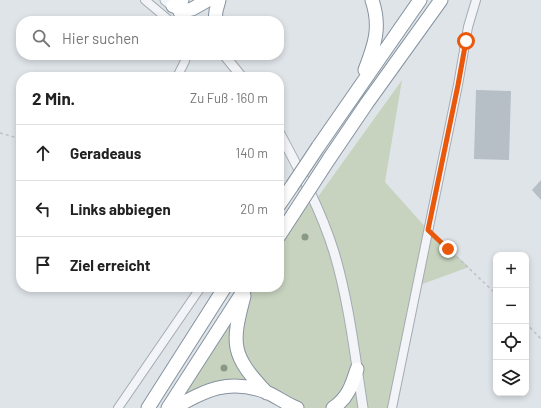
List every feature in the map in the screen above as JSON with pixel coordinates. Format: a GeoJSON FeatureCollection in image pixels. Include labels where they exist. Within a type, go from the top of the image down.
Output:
{"type":"FeatureCollection","features":[{"type":"Feature","properties":{"kind":"highway"},"geometry":{"type":"LineString","coordinates":[[177,10],[192,9],[208,0]]}},
{"type":"Feature","properties":{"kind":"highway"},"geometry":{"type":"LineString","coordinates":[[216,16],[220,0]]}},
{"type":"Feature","properties":{"kind":"highway"},"geometry":{"type":"LineString","coordinates":[[357,90],[373,48],[376,34],[377,21],[372,0]]}},
{"type":"Feature","properties":{"kind":"highway"},"geometry":{"type":"LineString","coordinates":[[284,198],[420,0]]}},
{"type":"Feature","properties":{"kind":"highway"},"geometry":{"type":"LineString","coordinates":[[284,228],[367,103],[441,0]]}},
{"type":"Feature","properties":{"kind":"highway"},"geometry":{"type":"LineString","coordinates":[[148,408],[222,292]]}},
{"type":"Feature","properties":{"kind":"highway"},"geometry":{"type":"LineString","coordinates":[[168,408],[243,292]]}},
{"type":"Feature","properties":{"kind":"highway"},"geometry":{"type":"LineString","coordinates":[[245,292],[237,324],[236,343],[241,361],[267,393]]}},
{"type":"Feature","properties":{"kind":"highway"},"geometry":{"type":"LineString","coordinates":[[333,408],[343,401],[348,393],[357,368]]}},
{"type":"Feature","properties":{"kind":"highway"},"geometry":{"type":"LineString","coordinates":[[174,408],[197,395],[219,388],[236,387],[253,389],[267,393],[297,408]]}},
{"type":"Feature","properties":{"kind":"street"},"geometry":{"type":"LineString","coordinates":[[146,0],[177,10]]}},
{"type":"Feature","properties":{"kind":"street"},"geometry":{"type":"LineString","coordinates":[[392,408],[458,85],[468,27],[476,0]]}},
{"type":"Feature","properties":{"kind":"street"},"geometry":{"type":"LineString","coordinates":[[180,72],[185,60]]}},
{"type":"Feature","properties":{"kind":"street"},"geometry":{"type":"LineString","coordinates":[[228,60],[238,72]]}},
{"type":"Feature","properties":{"kind":"street"},"geometry":{"type":"LineString","coordinates":[[284,142],[315,202],[334,252],[344,295],[363,408]]}},
{"type":"Feature","properties":{"kind":"street"},"geometry":{"type":"LineString","coordinates":[[118,408],[198,292]]}},
{"type":"Feature","properties":{"kind":"path"},"geometry":{"type":"LineString","coordinates":[[0,133],[16,138]]}},
{"type":"Feature","properties":{"kind":"path"},"geometry":{"type":"LineString","coordinates":[[428,230],[493,291]]}},
{"type":"Feature","properties":{"kind":"path"},"geometry":{"type":"LineString","coordinates":[[527,324],[541,339]]}},
{"type":"Feature","properties":{"kind":"green space"},"geometry":{"type":"Polygon","coordinates":[[[402,80],[385,182],[428,230],[469,267],[417,286],[392,408],[297,408],[235,387],[174,408],[243,292],[284,292],[284,228],[294,213],[315,201],[402,80]]]}},
{"type":"Feature","properties":{"kind":"building"},"geometry":{"type":"Polygon","coordinates":[[[476,90],[511,91],[509,160],[474,159],[476,90]]]}},
{"type":"Feature","properties":{"kind":"building"},"geometry":{"type":"Polygon","coordinates":[[[541,180],[541,200],[532,190],[541,180]]]}},
{"type":"Feature","properties":{"kind":"route"},"geometry":{"type":"LineString","coordinates":[[448,249],[428,230],[466,41]]}}]}
